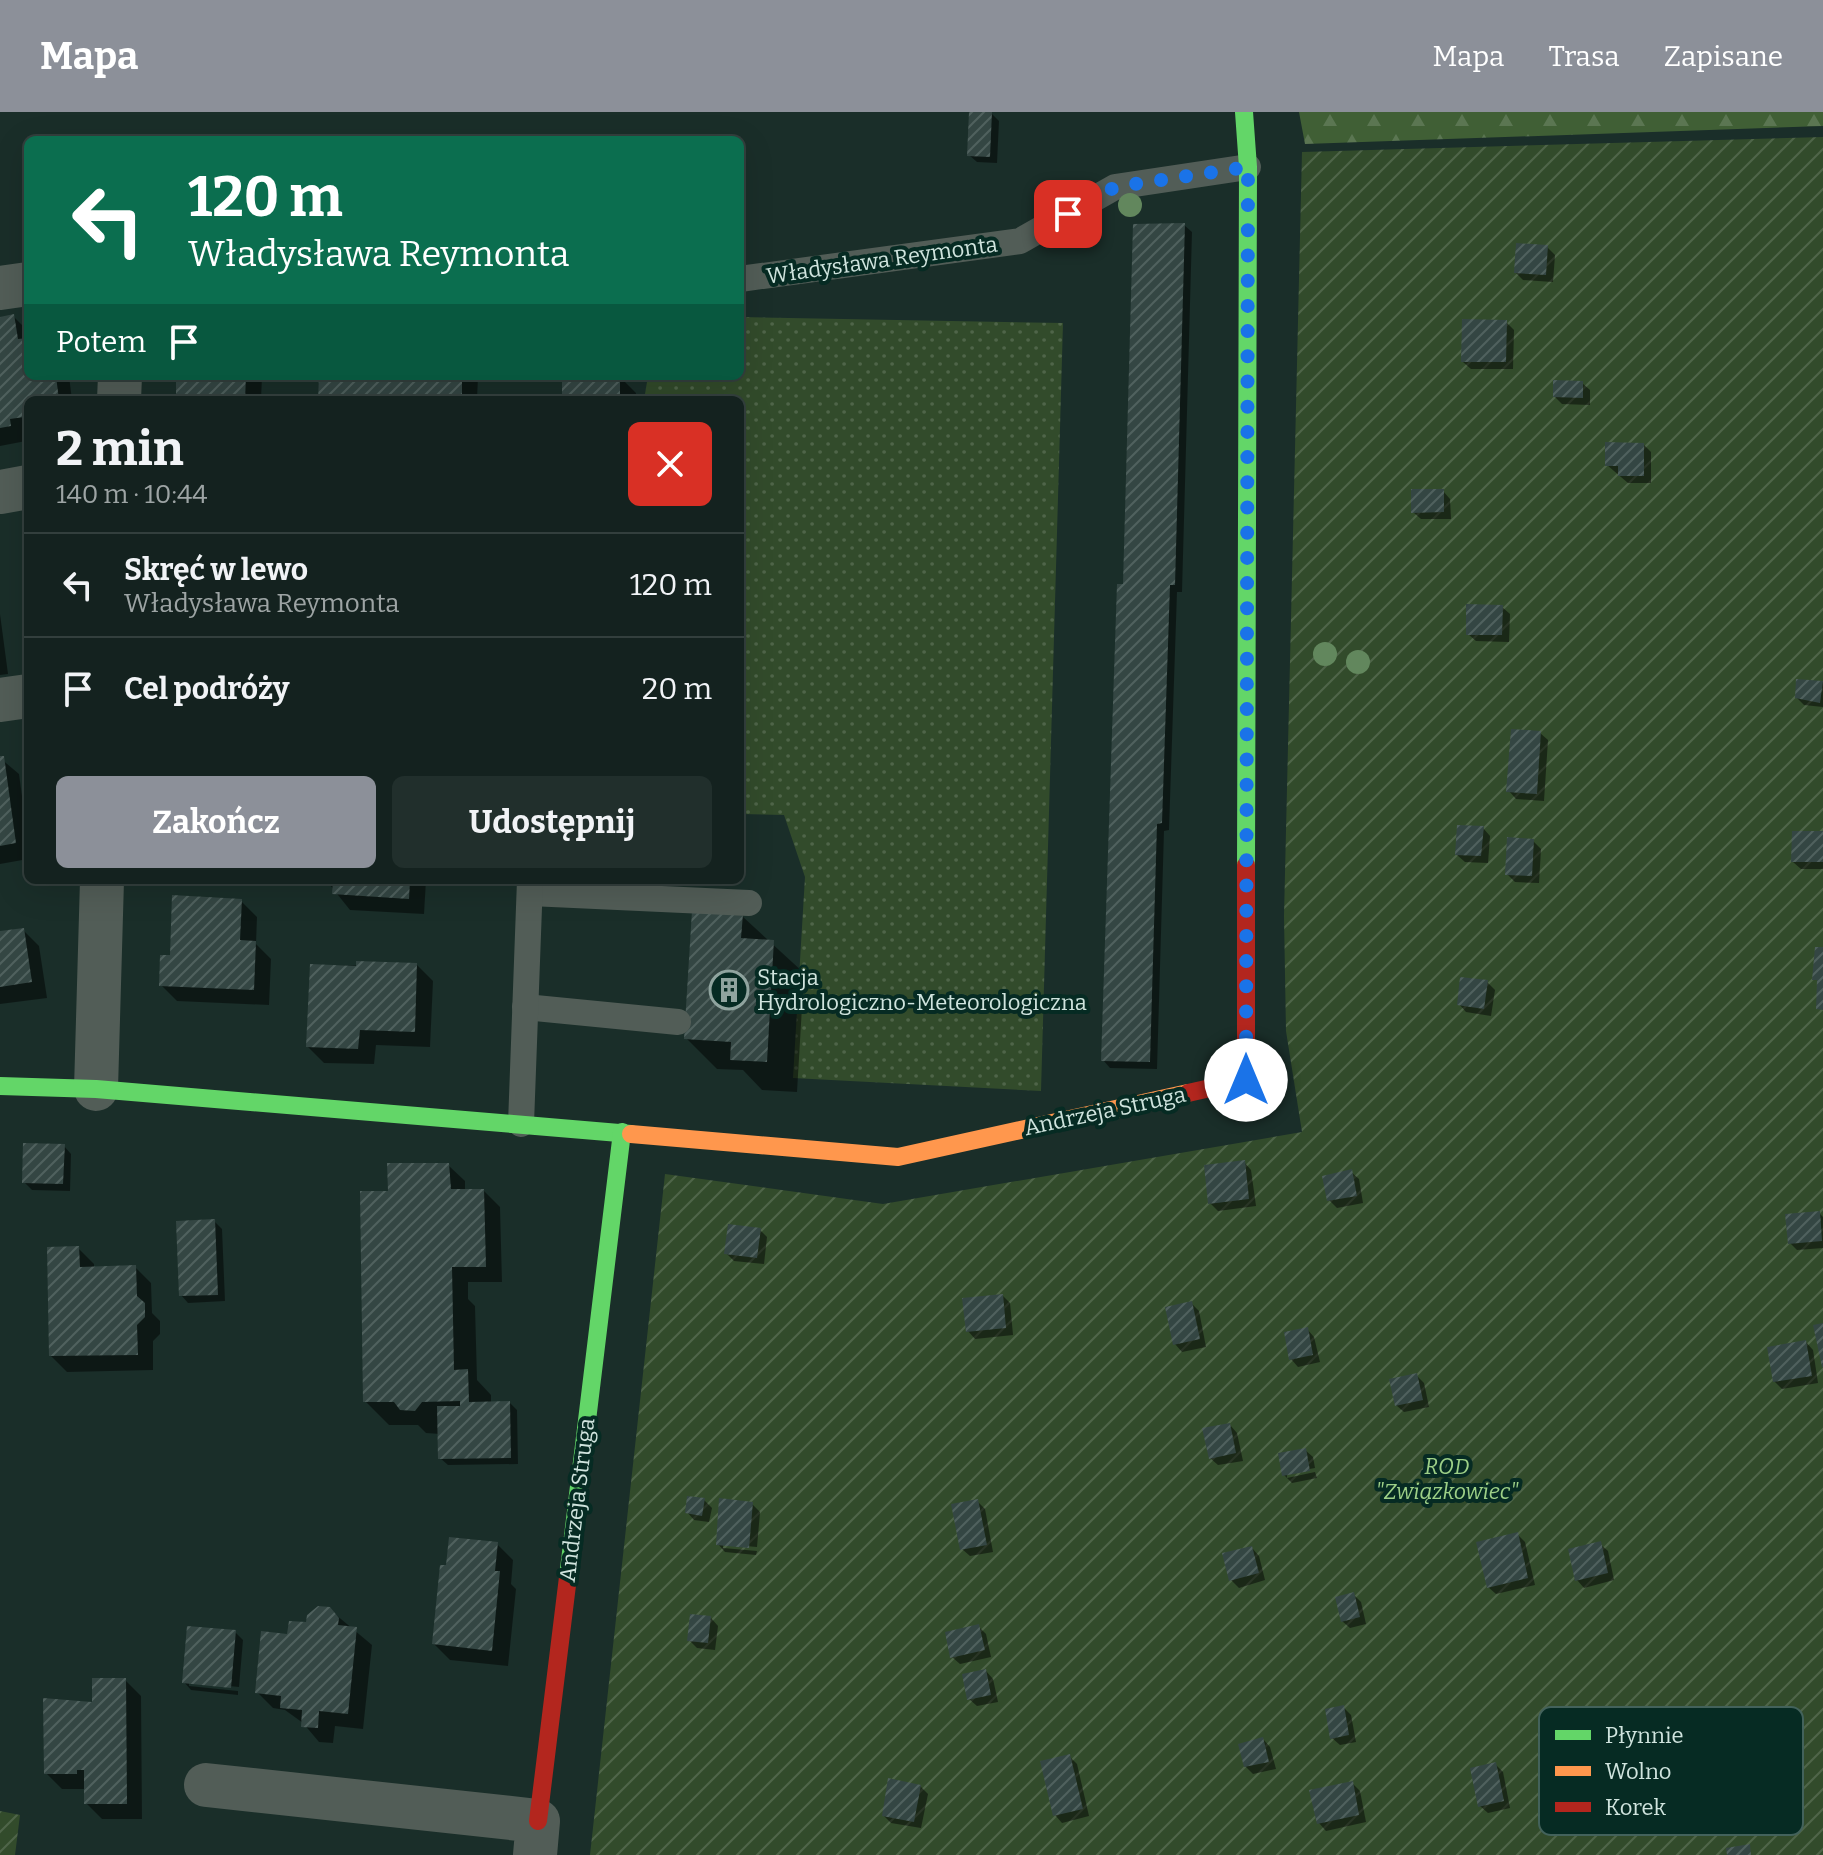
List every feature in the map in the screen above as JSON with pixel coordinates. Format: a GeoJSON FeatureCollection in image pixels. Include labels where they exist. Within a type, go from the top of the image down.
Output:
{"type":"FeatureCollection","features":[{"type":"Feature","properties":{"kind":"street","name":"Andrzeja Struga"},"geometry":{"type":"LineString","coordinates":[[0,1086],[96,1089],[898,1157],[1246,1080],[1248,167],[1244,112]]}},
{"type":"Feature","properties":{"kind":"street"},"geometry":{"type":"LineString","coordinates":[[0,288],[24,285]]}},
{"type":"Feature","properties":{"kind":"street"},"geometry":{"type":"LineString","coordinates":[[0,492],[24,488]]}},
{"type":"Feature","properties":{"kind":"street"},"geometry":{"type":"LineString","coordinates":[[0,700],[24,697]]}},
{"type":"Feature","properties":{"kind":"street"},"geometry":{"type":"LineString","coordinates":[[96,1089],[102,884]]}},
{"type":"Feature","properties":{"kind":"street","name":"Andrzeja Struga"},"geometry":{"type":"LineString","coordinates":[[206,1785],[537,1838],[622,1132]]}},
{"type":"Feature","properties":{"kind":"lane","name":"Władysława Reymonta"},"geometry":{"type":"LineString","coordinates":[[744,278],[1020,241],[1115,187],[1248,167]]}},
{"type":"Feature","properties":{"kind":"lane"},"geometry":{"type":"LineString","coordinates":[[521,1124],[530,887],[749,903]]}},
{"type":"Feature","properties":{"kind":"lane"},"geometry":{"type":"LineString","coordinates":[[525,1007],[678,1022]]}},
{"type":"Feature","properties":{"kind":"green space"},"geometry":{"type":"Polygon","coordinates":[[[1299,112],[1823,112],[1823,126],[1305,144],[1299,112]]]}},
{"type":"Feature","properties":{"kind":"green space","name":"ROD \"Związkowiec\""},"geometry":{"type":"Polygon","coordinates":[[[1823,137],[1823,1855],[590,1855],[665,1174],[883,1204],[1302,1132],[1286,1031],[1284,916],[1302,152],[1823,137]]]}},
{"type":"Feature","properties":{"kind":"green space"},"geometry":{"type":"Polygon","coordinates":[[[744,317],[1063,323],[1041,1091],[793,1078],[805,877],[784,815],[744,814],[744,396],[645,396],[647,380],[744,380],[744,317]]]}},
{"type":"Feature","properties":{"kind":"green space"},"geometry":{"type":"Polygon","coordinates":[[[0,1811],[20,1815],[15,1855],[0,1855],[0,1811]]]}},
{"type":"Feature","properties":{"kind":"building"},"geometry":{"type":"Polygon","coordinates":[[[969,112],[992,112],[990,157],[967,156],[969,112]]]}},
{"type":"Feature","properties":{"kind":"building"},"geometry":{"type":"Polygon","coordinates":[[[1185,223],[1175,585],[1170,585],[1162,823],[1157,824],[1150,1062],[1101,1061],[1117,584],[1123,584],[1133,224],[1185,223]]]}},
{"type":"Feature","properties":{"kind":"building"},"geometry":{"type":"Polygon","coordinates":[[[1516,243],[1548,245],[1546,275],[1514,273],[1516,243]]]}},
{"type":"Feature","properties":{"kind":"building"},"geometry":{"type":"Polygon","coordinates":[[[14,314],[18,339],[24,338],[24,380],[56,380],[58,396],[24,396],[24,417],[10,419],[11,426],[0,428],[0,317],[14,314]]]}},
{"type":"Feature","properties":{"kind":"building"},"geometry":{"type":"Polygon","coordinates":[[[1462,319],[1507,320],[1506,362],[1461,362],[1462,319]]]}},
{"type":"Feature","properties":{"kind":"building"},"geometry":{"type":"Polygon","coordinates":[[[176,380],[246,380],[245,396],[176,396],[176,380]]]}},
{"type":"Feature","properties":{"kind":"building"},"geometry":{"type":"Polygon","coordinates":[[[319,380],[462,380],[462,396],[318,396],[319,380]]]}},
{"type":"Feature","properties":{"kind":"building"},"geometry":{"type":"Polygon","coordinates":[[[562,380],[620,380],[620,396],[562,396],[562,380]]]}},
{"type":"Feature","properties":{"kind":"building"},"geometry":{"type":"Polygon","coordinates":[[[1553,380],[1583,381],[1583,398],[1553,397],[1553,380]]]}},
{"type":"Feature","properties":{"kind":"building"},"geometry":{"type":"Polygon","coordinates":[[[1605,442],[1644,443],[1644,476],[1618,476],[1618,466],[1605,466],[1605,442]]]}},
{"type":"Feature","properties":{"kind":"building"},"geometry":{"type":"Polygon","coordinates":[[[1411,489],[1444,489],[1444,512],[1411,513],[1411,489]]]}},
{"type":"Feature","properties":{"kind":"building"},"geometry":{"type":"Polygon","coordinates":[[[1466,604],[1503,605],[1502,635],[1466,635],[1466,604]]]}},
{"type":"Feature","properties":{"kind":"building"},"geometry":{"type":"Polygon","coordinates":[[[1796,679],[1823,681],[1820,703],[1795,698],[1796,679]]]}},
{"type":"Feature","properties":{"kind":"building"},"geometry":{"type":"Polygon","coordinates":[[[1511,729],[1541,731],[1537,794],[1506,792],[1511,729]]]}},
{"type":"Feature","properties":{"kind":"building"},"geometry":{"type":"Polygon","coordinates":[[[0,756],[4,756],[16,843],[0,846],[0,756]]]}},
{"type":"Feature","properties":{"kind":"building"},"geometry":{"type":"Polygon","coordinates":[[[1457,825],[1484,826],[1481,856],[1455,855],[1457,825]]]}},
{"type":"Feature","properties":{"kind":"building"},"geometry":{"type":"Polygon","coordinates":[[[1792,831],[1823,831],[1823,862],[1791,862],[1792,831]]]}},
{"type":"Feature","properties":{"kind":"building"},"geometry":{"type":"Polygon","coordinates":[[[1507,837],[1534,839],[1532,876],[1505,875],[1507,837]]]}},
{"type":"Feature","properties":{"kind":"building"},"geometry":{"type":"Polygon","coordinates":[[[333,884],[410,884],[409,899],[332,894],[333,884]]]}},
{"type":"Feature","properties":{"kind":"building"},"geometry":{"type":"Polygon","coordinates":[[[172,895],[242,899],[240,940],[256,941],[254,990],[159,986],[160,955],[170,955],[172,895]]]}},
{"type":"Feature","properties":{"kind":"building","name":"Stacja Hydrologiczno-Meteorologiczna"},"geometry":{"type":"Polygon","coordinates":[[[692,911],[743,914],[741,938],[774,940],[767,1062],[730,1060],[731,1042],[684,1039],[692,911]]]}},
{"type":"Feature","properties":{"kind":"building"},"geometry":{"type":"Polygon","coordinates":[[[24,928],[32,982],[0,987],[0,931],[24,928]]]}},
{"type":"Feature","properties":{"kind":"building"},"geometry":{"type":"Polygon","coordinates":[[[1815,947],[1823,947],[1823,1010],[1816,1009],[1817,980],[1812,980],[1815,947]]]}},
{"type":"Feature","properties":{"kind":"building"},"geometry":{"type":"Polygon","coordinates":[[[356,961],[417,963],[415,1032],[360,1030],[358,1049],[306,1047],[310,964],[356,966],[356,961]]]}},
{"type":"Feature","properties":{"kind":"building"},"geometry":{"type":"Polygon","coordinates":[[[1460,977],[1488,980],[1484,1009],[1457,1005],[1460,977]]]}},
{"type":"Feature","properties":{"kind":"building"},"geometry":{"type":"Polygon","coordinates":[[[23,1143],[65,1144],[63,1184],[22,1183],[23,1143]]]}},
{"type":"Feature","properties":{"kind":"building"},"geometry":{"type":"Polygon","coordinates":[[[1245,1160],[1249,1199],[1208,1204],[1204,1165],[1245,1160]]]}},
{"type":"Feature","properties":{"kind":"building"},"geometry":{"type":"Polygon","coordinates":[[[387,1163],[449,1163],[451,1189],[484,1189],[486,1267],[452,1267],[454,1370],[468,1369],[469,1402],[510,1401],[511,1458],[438,1459],[437,1406],[460,1406],[460,1401],[422,1402],[415,1411],[400,1410],[394,1402],[363,1402],[360,1191],[388,1191],[387,1163]]]}},
{"type":"Feature","properties":{"kind":"building"},"geometry":{"type":"Polygon","coordinates":[[[1352,1169],[1357,1196],[1327,1201],[1322,1176],[1352,1169]]]}},
{"type":"Feature","properties":{"kind":"building"},"geometry":{"type":"Polygon","coordinates":[[[1820,1211],[1822,1241],[1788,1244],[1785,1214],[1820,1211]]]}},
{"type":"Feature","properties":{"kind":"building"},"geometry":{"type":"Polygon","coordinates":[[[215,1219],[218,1295],[179,1296],[176,1221],[215,1219]]]}},
{"type":"Feature","properties":{"kind":"building"},"geometry":{"type":"Polygon","coordinates":[[[728,1224],[761,1228],[757,1258],[724,1254],[728,1224]]]}},
{"type":"Feature","properties":{"kind":"building"},"geometry":{"type":"Polygon","coordinates":[[[79,1246],[80,1267],[136,1265],[137,1296],[145,1303],[145,1317],[137,1325],[138,1355],[49,1356],[47,1247],[79,1246]]]}},
{"type":"Feature","properties":{"kind":"building"},"geometry":{"type":"Polygon","coordinates":[[[1003,1294],[1006,1328],[966,1332],[962,1298],[1003,1294]]]}},
{"type":"Feature","properties":{"kind":"building"},"geometry":{"type":"Polygon","coordinates":[[[1192,1301],[1200,1339],[1173,1345],[1165,1307],[1192,1301]]]}},
{"type":"Feature","properties":{"kind":"building"},"geometry":{"type":"Polygon","coordinates":[[[1823,1323],[1823,1367],[1822,1367],[1813,1325],[1823,1323]]]}},
{"type":"Feature","properties":{"kind":"building"},"geometry":{"type":"Polygon","coordinates":[[[1308,1327],[1313,1355],[1289,1360],[1284,1332],[1308,1327]]]}},
{"type":"Feature","properties":{"kind":"building"},"geometry":{"type":"Polygon","coordinates":[[[1806,1340],[1812,1376],[1773,1382],[1767,1347],[1806,1340]]]}},
{"type":"Feature","properties":{"kind":"building"},"geometry":{"type":"Polygon","coordinates":[[[1417,1373],[1423,1400],[1395,1406],[1389,1379],[1417,1373]]]}},
{"type":"Feature","properties":{"kind":"building"},"geometry":{"type":"Polygon","coordinates":[[[1230,1423],[1236,1453],[1209,1459],[1202,1428],[1230,1423]]]}},
{"type":"Feature","properties":{"kind":"building"},"geometry":{"type":"Polygon","coordinates":[[[1306,1448],[1310,1471],[1282,1476],[1278,1453],[1306,1448]]]}},
{"type":"Feature","properties":{"kind":"building"},"geometry":{"type":"Polygon","coordinates":[[[687,1496],[705,1498],[702,1516],[685,1513],[687,1496]]]}},
{"type":"Feature","properties":{"kind":"building"},"geometry":{"type":"Polygon","coordinates":[[[719,1498],[753,1502],[749,1548],[716,1545],[719,1498]]]}},
{"type":"Feature","properties":{"kind":"building"},"geometry":{"type":"Polygon","coordinates":[[[978,1499],[987,1545],[960,1550],[951,1504],[978,1499]]]}},
{"type":"Feature","properties":{"kind":"building"},"geometry":{"type":"Polygon","coordinates":[[[1518,1532],[1528,1578],[1487,1588],[1476,1542],[1518,1532]]]}},
{"type":"Feature","properties":{"kind":"building"},"geometry":{"type":"Polygon","coordinates":[[[449,1537],[498,1542],[495,1571],[500,1571],[492,1651],[432,1644],[440,1565],[446,1565],[449,1537]]]}},
{"type":"Feature","properties":{"kind":"building"},"geometry":{"type":"Polygon","coordinates":[[[1601,1541],[1608,1573],[1575,1581],[1568,1549],[1601,1541]]]}},
{"type":"Feature","properties":{"kind":"building"},"geometry":{"type":"Polygon","coordinates":[[[1252,1546],[1259,1573],[1229,1581],[1222,1553],[1252,1546]]]}},
{"type":"Feature","properties":{"kind":"building"},"geometry":{"type":"Polygon","coordinates":[[[1354,1592],[1360,1617],[1341,1622],[1335,1597],[1354,1592]]]}},
{"type":"Feature","properties":{"kind":"building"},"geometry":{"type":"Polygon","coordinates":[[[318,1606],[330,1607],[339,1618],[338,1625],[357,1627],[348,1714],[319,1711],[318,1728],[301,1727],[302,1710],[280,1708],[281,1696],[255,1693],[261,1631],[287,1634],[289,1621],[306,1622],[307,1615],[318,1606]]]}},
{"type":"Feature","properties":{"kind":"building"},"geometry":{"type":"Polygon","coordinates":[[[690,1614],[711,1616],[708,1643],[687,1641],[690,1614]]]}},
{"type":"Feature","properties":{"kind":"building"},"geometry":{"type":"Polygon","coordinates":[[[979,1624],[985,1650],[950,1658],[945,1632],[979,1624]]]}},
{"type":"Feature","properties":{"kind":"building"},"geometry":{"type":"Polygon","coordinates":[[[187,1626],[236,1630],[231,1688],[182,1683],[187,1626]]]}},
{"type":"Feature","properties":{"kind":"building"},"geometry":{"type":"Polygon","coordinates":[[[986,1669],[991,1695],[967,1700],[962,1674],[986,1669]]]}},
{"type":"Feature","properties":{"kind":"building"},"geometry":{"type":"Polygon","coordinates":[[[92,1678],[126,1678],[127,1804],[84,1804],[84,1770],[77,1770],[77,1774],[44,1774],[43,1698],[92,1702],[92,1678]]]}},
{"type":"Feature","properties":{"kind":"building"},"geometry":{"type":"Polygon","coordinates":[[[1344,1705],[1349,1735],[1330,1739],[1325,1709],[1344,1705]]]}},
{"type":"Feature","properties":{"kind":"building"},"geometry":{"type":"Polygon","coordinates":[[[1263,1737],[1269,1762],[1244,1767],[1238,1744],[1263,1737]]]}},
{"type":"Feature","properties":{"kind":"building"},"geometry":{"type":"Polygon","coordinates":[[[1070,1754],[1083,1809],[1053,1816],[1040,1761],[1070,1754]]]}},
{"type":"Feature","properties":{"kind":"building"},"geometry":{"type":"Polygon","coordinates":[[[1496,1762],[1504,1801],[1478,1807],[1470,1768],[1496,1762]]]}},
{"type":"Feature","properties":{"kind":"building"},"geometry":{"type":"Polygon","coordinates":[[[888,1778],[921,1785],[914,1822],[882,1816],[888,1778]]]}},
{"type":"Feature","properties":{"kind":"building"},"geometry":{"type":"Polygon","coordinates":[[[1353,1781],[1359,1815],[1317,1824],[1309,1790],[1353,1781]]]}},
{"type":"Feature","properties":{"kind":"building"},"geometry":{"type":"Polygon","coordinates":[[[1750,1844],[1751,1855],[1727,1855],[1726,1848],[1750,1844]]]}},
{"type":"Feature","properties":{"kind":"traffic: fast"},"geometry":{"type":"LineString","coordinates":[[1244,112],[1248,167],[1246,865]]}},
{"type":"Feature","properties":{"kind":"traffic: fast"},"geometry":{"type":"LineString","coordinates":[[0,1086],[96,1089],[631,1134]]}},
{"type":"Feature","properties":{"kind":"traffic: fast"},"geometry":{"type":"LineString","coordinates":[[568,1577],[622,1132]]}},
{"type":"Feature","properties":{"kind":"traffic: slow"},"geometry":{"type":"LineString","coordinates":[[631,1134],[898,1157],[1188,1093]]}},
{"type":"Feature","properties":{"kind":"traffic: jam"},"geometry":{"type":"LineString","coordinates":[[1188,1093],[1246,1080],[1246,865]]}},
{"type":"Feature","properties":{"kind":"traffic: jam"},"geometry":{"type":"LineString","coordinates":[[538,1821],[568,1577]]}},
{"type":"Feature","properties":{"kind":"place","name":"Stacja Hydrologiczno-Meteorologiczna"},"geometry":{"type":"Point","coordinates":[729,990]}},
{"type":"Feature","properties":{"kind":"route"},"geometry":{"type":"LineString","coordinates":[[1068,214],[1115,187],[1248,167],[1246,1080]]}}]}
